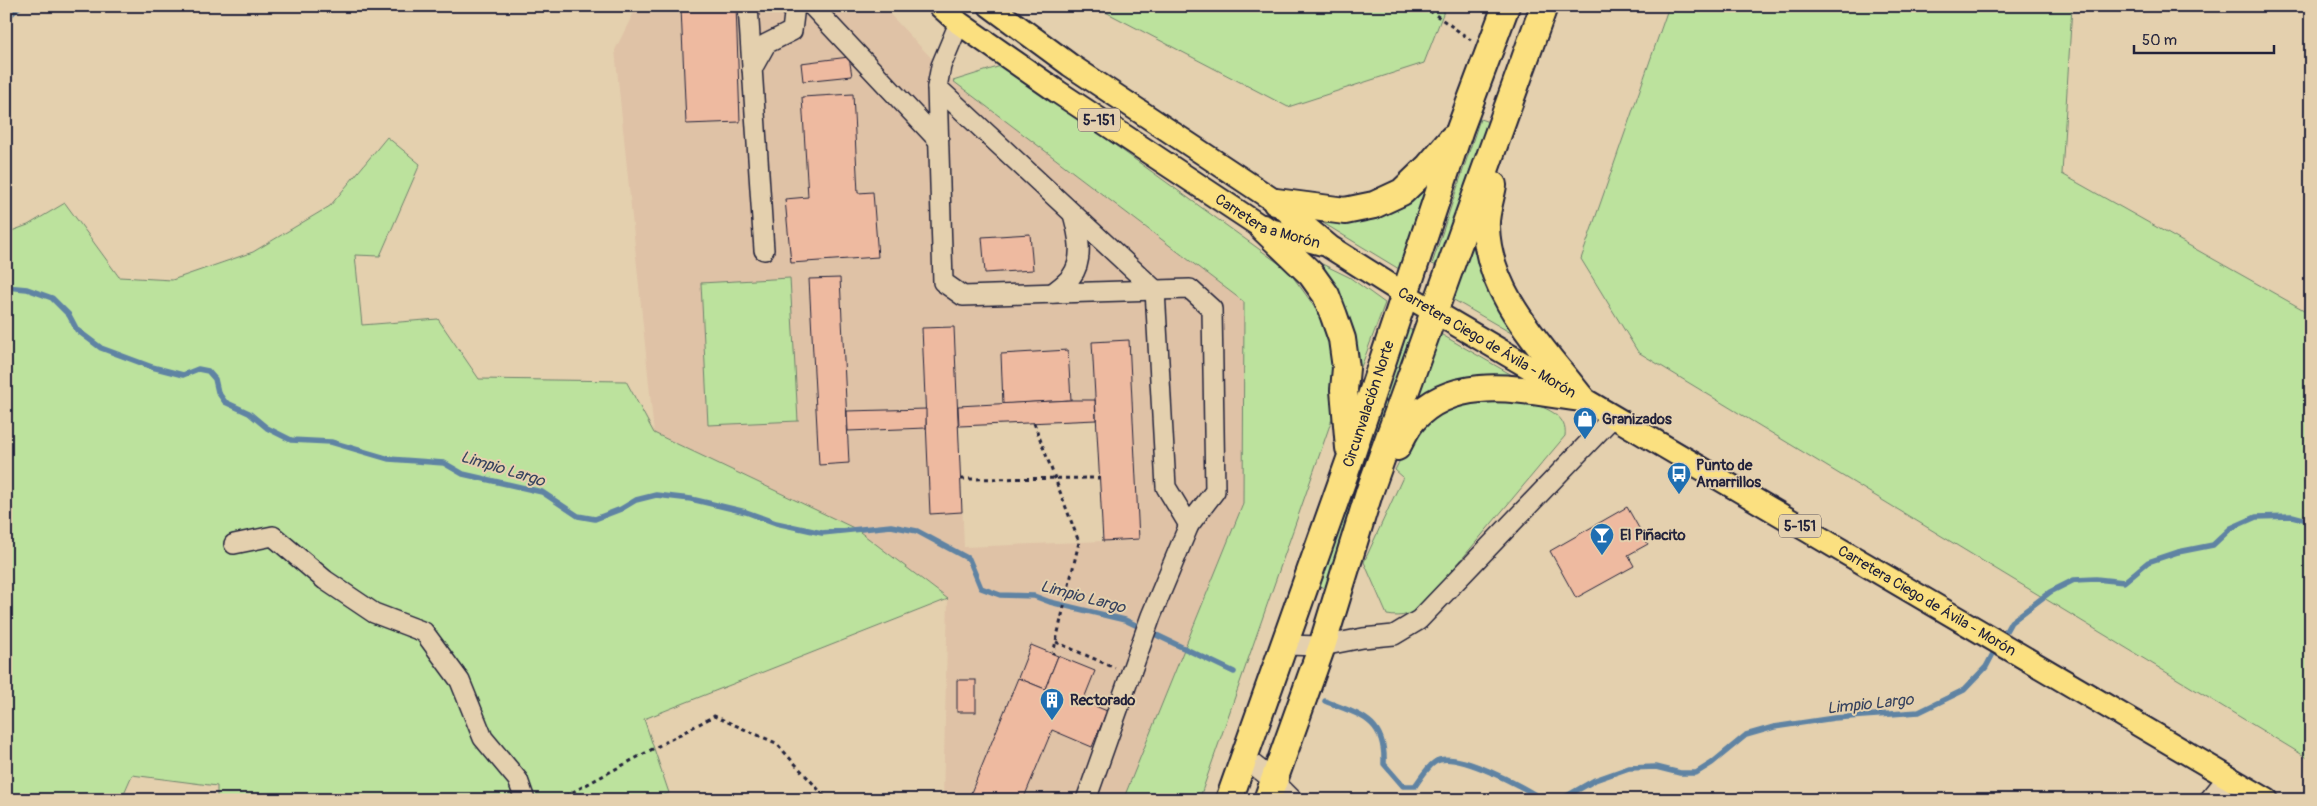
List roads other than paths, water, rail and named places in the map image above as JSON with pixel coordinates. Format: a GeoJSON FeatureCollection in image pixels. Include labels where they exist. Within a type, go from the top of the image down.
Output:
{"type":"FeatureCollection","features":[{"type":"Feature","properties":{"kind":"highway","name":"Circunvalación Norte"},"geometry":{"type":"LineString","coordinates":[[1229,800],[1350,458],[1460,129],[1506,6]]}},
{"type":"Feature","properties":{"kind":"highway","name":"Circunvalación Norte"},"geometry":{"type":"LineString","coordinates":[[1271,790],[1322,646],[1370,493],[1544,6]]}},
{"type":"Feature","properties":{"kind":"highway"},"geometry":{"type":"LineString","coordinates":[[1508,104],[1486,226],[1493,267],[1509,305],[1581,398]]}},
{"type":"Feature","properties":{"kind":"highway"},"geometry":{"type":"LineString","coordinates":[[1276,202],[1345,211],[1374,205],[1402,192],[1429,166],[1460,129]]}},
{"type":"Feature","properties":{"kind":"highway"},"geometry":{"type":"LineString","coordinates":[[1262,228],[1312,274],[1326,295],[1342,339],[1346,368],[1344,390],[1350,458]]}},
{"type":"Feature","properties":{"kind":"highway"},"geometry":{"type":"LineString","coordinates":[[1370,493],[1412,422],[1425,409],[1441,399],[1470,388],[1506,389],[1581,398]]}},
{"type":"Feature","properties":{"kind":"main road","name":"Carretera a Morón"},"geometry":{"type":"LineString","coordinates":[[940,6],[964,15],[1058,92],[1262,228],[1330,247]]}},
{"type":"Feature","properties":{"kind":"main road","name":"Carretera a Morón"},"geometry":{"type":"LineString","coordinates":[[990,6],[1070,65],[1276,202],[1330,247]]}},
{"type":"Feature","properties":{"kind":"main road","name":"Carretera Ciego de Ávila - Morón"},"geometry":{"type":"LineString","coordinates":[[1330,247],[1406,295],[2267,800]]}},
{"type":"Feature","properties":{"kind":"street"},"geometry":{"type":"LineString","coordinates":[[748,6],[764,250]]}},
{"type":"Feature","properties":{"kind":"street"},"geometry":{"type":"LineString","coordinates":[[752,69],[766,44],[792,31],[795,6]]}},
{"type":"Feature","properties":{"kind":"street"},"geometry":{"type":"LineString","coordinates":[[812,6],[938,140]]}},
{"type":"Feature","properties":{"kind":"street"},"geometry":{"type":"LineString","coordinates":[[964,15],[941,66],[937,87],[943,282],[963,296],[1190,289],[1212,309],[1216,491],[1189,525],[1150,616],[1086,800]]}},
{"type":"Feature","properties":{"kind":"street"},"geometry":{"type":"LineString","coordinates":[[937,87],[1155,290],[1166,487],[1189,525]]}},
{"type":"Feature","properties":{"kind":"street"},"geometry":{"type":"LineString","coordinates":[[1053,293],[1072,276],[1078,261],[1079,237],[1073,214]]}},
{"type":"Feature","properties":{"kind":"street"},"geometry":{"type":"LineString","coordinates":[[1284,645],[1322,646],[1363,638],[1394,635],[1419,620],[1613,416]]}},
{"type":"Feature","properties":{"kind":"street"},"geometry":{"type":"LineString","coordinates":[[234,544],[273,536],[325,580],[374,613],[424,632],[460,681],[483,738],[518,780],[525,800]]}},
{"type":"Feature","properties":{"kind":"street"},"geometry":{"type":"LineString","coordinates":[[1244,757],[1271,790],[1292,800]]}},
{"type":"Feature","properties":{"kind":"street"},"geometry":{"type":"LineString","coordinates":[[2209,800],[2228,777]]}},
{"type":"Feature","properties":{"kind":"waterway"},"geometry":{"type":"LineString","coordinates":[[6,19],[20,6]]}},
{"type":"Feature","properties":{"kind":"waterway","name":"Limpio Largo"},"geometry":{"type":"LineString","coordinates":[[6,287],[27,289],[52,298],[69,315],[77,330],[101,348],[152,367],[183,375],[198,369],[208,371],[215,379],[218,392],[225,402],[249,413],[267,428],[291,440],[331,442],[389,459],[444,463],[463,474],[542,492],[578,516],[595,519],[621,509],[636,500],[656,495],[691,499],[746,512],[776,523],[822,533],[891,526],[917,531],[969,559],[981,588],[1000,595],[1034,596],[1050,602],[1125,620],[1234,672]]}},
{"type":"Feature","properties":{"kind":"waterway","name":"Limpio Largo"},"geometry":{"type":"LineString","coordinates":[[2001,640],[2011,622],[2050,592],[2074,580],[2096,579],[2124,582],[2148,562],[2178,552],[2213,545],[2231,528],[2256,517],[2292,516],[2311,521]]}},
{"type":"Feature","properties":{"kind":"waterway","name":"Limpio Largo"},"geometry":{"type":"LineString","coordinates":[[1560,800],[1595,780],[1629,768],[1656,767],[1680,773],[1696,773],[1712,763],[1746,735],[1774,727],[1834,718],[1919,712],[1964,690],[1986,667],[1996,648]]}},
{"type":"Feature","properties":{"kind":"waterway","name":"Limpio Largo"},"geometry":{"type":"LineString","coordinates":[[1325,701],[1360,715],[1375,728],[1381,737],[1384,764],[1403,786],[1415,786],[1432,764],[1444,759],[1473,765],[1490,772],[1522,787],[1543,800]]}},
{"type":"Feature","properties":{"kind":"place","name":"Granizados"},"geometry":{"type":"Point","coordinates":[1585,440]}},
{"type":"Feature","properties":{"kind":"place","name":"Punto de Amarrillos"},"geometry":{"type":"Point","coordinates":[1679,495]}},
{"type":"Feature","properties":{"kind":"place","name":"El Piñacito"},"geometry":{"type":"Point","coordinates":[1602,556]}},
{"type":"Feature","properties":{"kind":"place","name":"Rectorado"},"geometry":{"type":"Point","coordinates":[1052,721]}}]}
